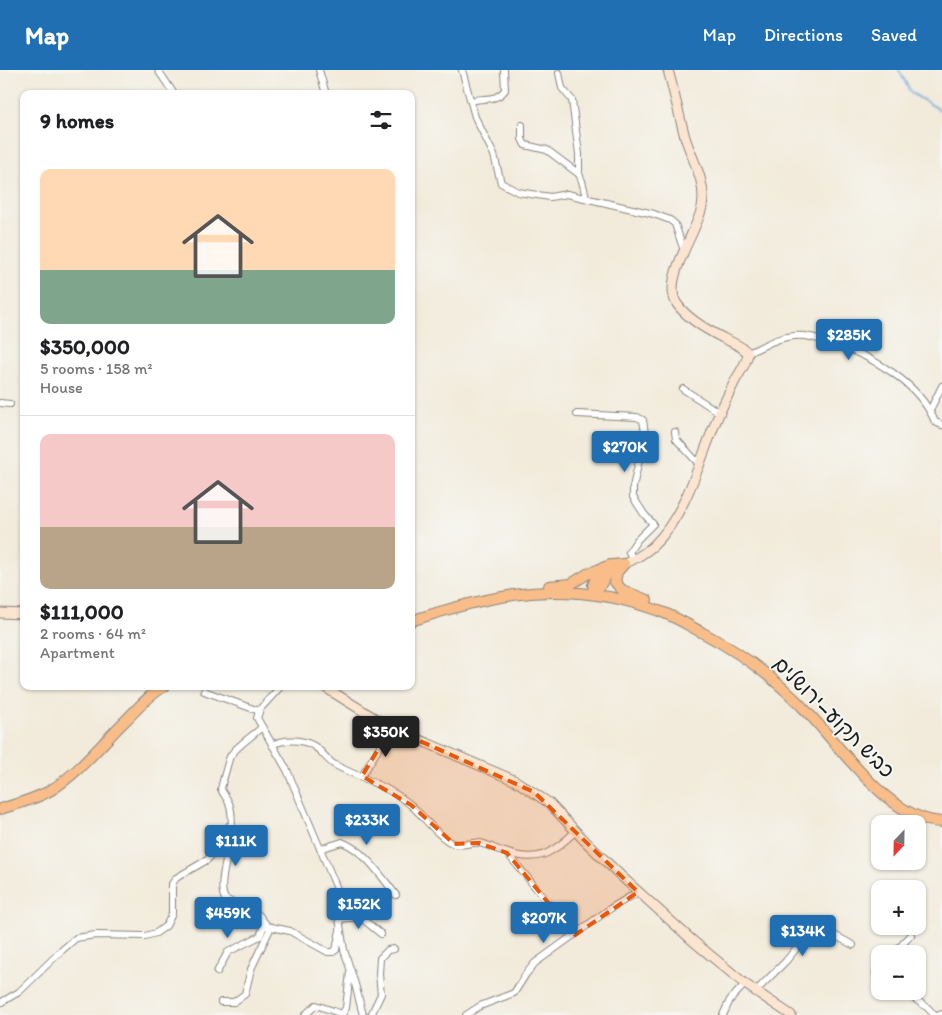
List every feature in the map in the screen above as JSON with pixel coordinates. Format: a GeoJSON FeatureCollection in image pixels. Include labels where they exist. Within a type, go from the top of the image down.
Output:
{"type":"FeatureCollection","features":[{"type":"Feature","properties":{"kind":"main road"},"geometry":{"type":"LineString","coordinates":[[504,596],[515,589],[571,584],[588,574],[611,565],[629,562]]}},
{"type":"Feature","properties":{"kind":"main road"},"geometry":{"type":"LineString","coordinates":[[600,570],[593,585],[594,593],[600,589],[608,573],[629,562]]}},
{"type":"Feature","properties":{"kind":"main road"},"geometry":{"type":"LineString","coordinates":[[629,562],[617,572],[615,582],[622,590],[678,613],[713,631],[720,642]]}},
{"type":"Feature","properties":{"kind":"main road","name":"כביש תקוע–ירושלים"},"geometry":{"type":"LineString","coordinates":[[415,620],[452,607],[504,596],[560,592],[594,593],[660,611],[720,642],[755,664],[810,714],[888,799],[912,814],[942,822]]}},
{"type":"Feature","properties":{"kind":"main road"},"geometry":{"type":"LineString","coordinates":[[0,809],[16,805],[50,791],[74,773],[158,690]]}},
{"type":"Feature","properties":{"kind":"street"},"geometry":{"type":"LineString","coordinates":[[158,70],[171,90]]}},
{"type":"Feature","properties":{"kind":"street"},"geometry":{"type":"LineString","coordinates":[[319,70],[325,90]]}},
{"type":"Feature","properties":{"kind":"street"},"geometry":{"type":"LineString","coordinates":[[462,70],[476,117],[494,155],[501,183],[518,192],[550,197],[567,194],[586,197],[654,214],[675,224],[684,251]]}},
{"type":"Feature","properties":{"kind":"street"},"geometry":{"type":"LineString","coordinates":[[471,101],[501,96],[505,90],[504,70]]}},
{"type":"Feature","properties":{"kind":"street"},"geometry":{"type":"LineString","coordinates":[[629,562],[654,544],[665,532],[690,491],[720,412],[747,361],[748,353],[742,346],[723,338],[703,326],[676,303],[672,291],[674,276],[697,223],[702,205],[703,189],[686,138],[668,70]]}},
{"type":"Feature","properties":{"kind":"street"},"geometry":{"type":"LineString","coordinates":[[559,73],[562,88],[572,100],[579,154],[579,174],[586,197]]}},
{"type":"Feature","properties":{"kind":"street"},"geometry":{"type":"LineString","coordinates":[[522,126],[522,139],[526,145],[547,150],[579,174]]}},
{"type":"Feature","properties":{"kind":"street"},"geometry":{"type":"LineString","coordinates":[[748,353],[779,338],[808,336],[847,348],[886,367],[908,385],[930,410],[935,422],[942,425]]}},
{"type":"Feature","properties":{"kind":"street"},"geometry":{"type":"LineString","coordinates":[[930,410],[942,386]]}},
{"type":"Feature","properties":{"kind":"street"},"geometry":{"type":"LineString","coordinates":[[683,388],[720,412]]}},
{"type":"Feature","properties":{"kind":"street"},"geometry":{"type":"LineString","coordinates":[[0,403],[10,404]]}},
{"type":"Feature","properties":{"kind":"street"},"geometry":{"type":"LineString","coordinates":[[576,414],[637,417],[643,420],[644,433],[633,487],[633,497],[653,524],[637,540],[629,552],[629,562]]}},
{"type":"Feature","properties":{"kind":"street"},"geometry":{"type":"LineString","coordinates":[[675,432],[676,439],[699,464]]}},
{"type":"Feature","properties":{"kind":"street"},"geometry":{"type":"LineString","coordinates":[[0,613],[20,614]]}},
{"type":"Feature","properties":{"kind":"street"},"geometry":{"type":"LineString","coordinates":[[262,727],[233,753],[228,762],[221,789],[230,806],[231,822],[231,836],[223,895],[225,899],[259,915],[268,925],[290,931],[322,949],[333,952],[336,950],[340,922],[340,896],[287,770],[257,718],[270,696],[276,690]]}},
{"type":"Feature","properties":{"kind":"street"},"geometry":{"type":"LineString","coordinates":[[330,690],[391,728],[516,781],[549,802],[638,892],[692,941],[745,984],[785,1013]]}},
{"type":"Feature","properties":{"kind":"street"},"geometry":{"type":"LineString","coordinates":[[204,691],[260,711]]}},
{"type":"Feature","properties":{"kind":"street"},"geometry":{"type":"LineString","coordinates":[[362,776],[391,728]]}},
{"type":"Feature","properties":{"kind":"street"},"geometry":{"type":"LineString","coordinates":[[272,745],[280,741],[302,742],[314,745],[324,757],[335,765],[362,776],[394,793],[411,805],[438,833],[454,844],[479,843],[506,853],[526,857],[540,857],[557,847],[576,831]]}},
{"type":"Feature","properties":{"kind":"street"},"geometry":{"type":"LineString","coordinates":[[0,1003],[19,992],[60,951],[76,938],[96,935],[145,936],[156,933],[166,926],[172,914],[172,884],[176,878],[207,860],[219,848],[231,822]]}},
{"type":"Feature","properties":{"kind":"street"},"geometry":{"type":"LineString","coordinates":[[320,849],[342,842],[350,845],[369,862],[396,895]]}},
{"type":"Feature","properties":{"kind":"street"},"geometry":{"type":"LineString","coordinates":[[506,853],[575,935]]}},
{"type":"Feature","properties":{"kind":"street"},"geometry":{"type":"LineString","coordinates":[[466,1015],[480,1006],[514,993],[526,974],[536,963],[611,908],[638,892]]}},
{"type":"Feature","properties":{"kind":"street"},"geometry":{"type":"LineString","coordinates":[[340,922],[360,918],[381,934]]}},
{"type":"Feature","properties":{"kind":"street"},"geometry":{"type":"LineString","coordinates":[[340,922],[344,950],[362,1015]]}},
{"type":"Feature","properties":{"kind":"street"},"geometry":{"type":"LineString","coordinates":[[217,972],[228,952],[260,936],[268,925]]}},
{"type":"Feature","properties":{"kind":"street"},"geometry":{"type":"LineString","coordinates":[[221,1002],[234,1002],[244,994],[251,969],[268,925]]}},
{"type":"Feature","properties":{"kind":"street"},"geometry":{"type":"LineString","coordinates":[[756,991],[786,961],[816,926],[853,945]]}},
{"type":"Feature","properties":{"kind":"street"},"geometry":{"type":"LineString","coordinates":[[902,945],[911,935]]}},
{"type":"Feature","properties":{"kind":"street"},"geometry":{"type":"LineString","coordinates":[[371,1015],[381,994],[378,974],[380,958],[388,950],[394,949]]}},
{"type":"Feature","properties":{"kind":"street"},"geometry":{"type":"LineString","coordinates":[[304,1015],[316,1005],[342,1014],[346,1008],[350,969]]}},
{"type":"Feature","properties":{"kind":"street"},"geometry":{"type":"LineString","coordinates":[[723,1015],[730,1000],[745,984]]}},
{"type":"Feature","properties":{"kind":"street"},"geometry":{"type":"LineString","coordinates":[[916,1000],[934,1015]]}},
{"type":"Feature","properties":{"kind":"highlighted area"},"geometry":{"type":"Polygon","coordinates":[[[391,728],[534,792],[638,892],[575,935],[507,853],[479,843],[454,844],[411,805],[362,776],[391,728]]]}},
{"type":"Feature","properties":{"kind":"waterway"},"geometry":{"type":"LineString","coordinates":[[899,70],[911,93],[942,111]]}}]}
